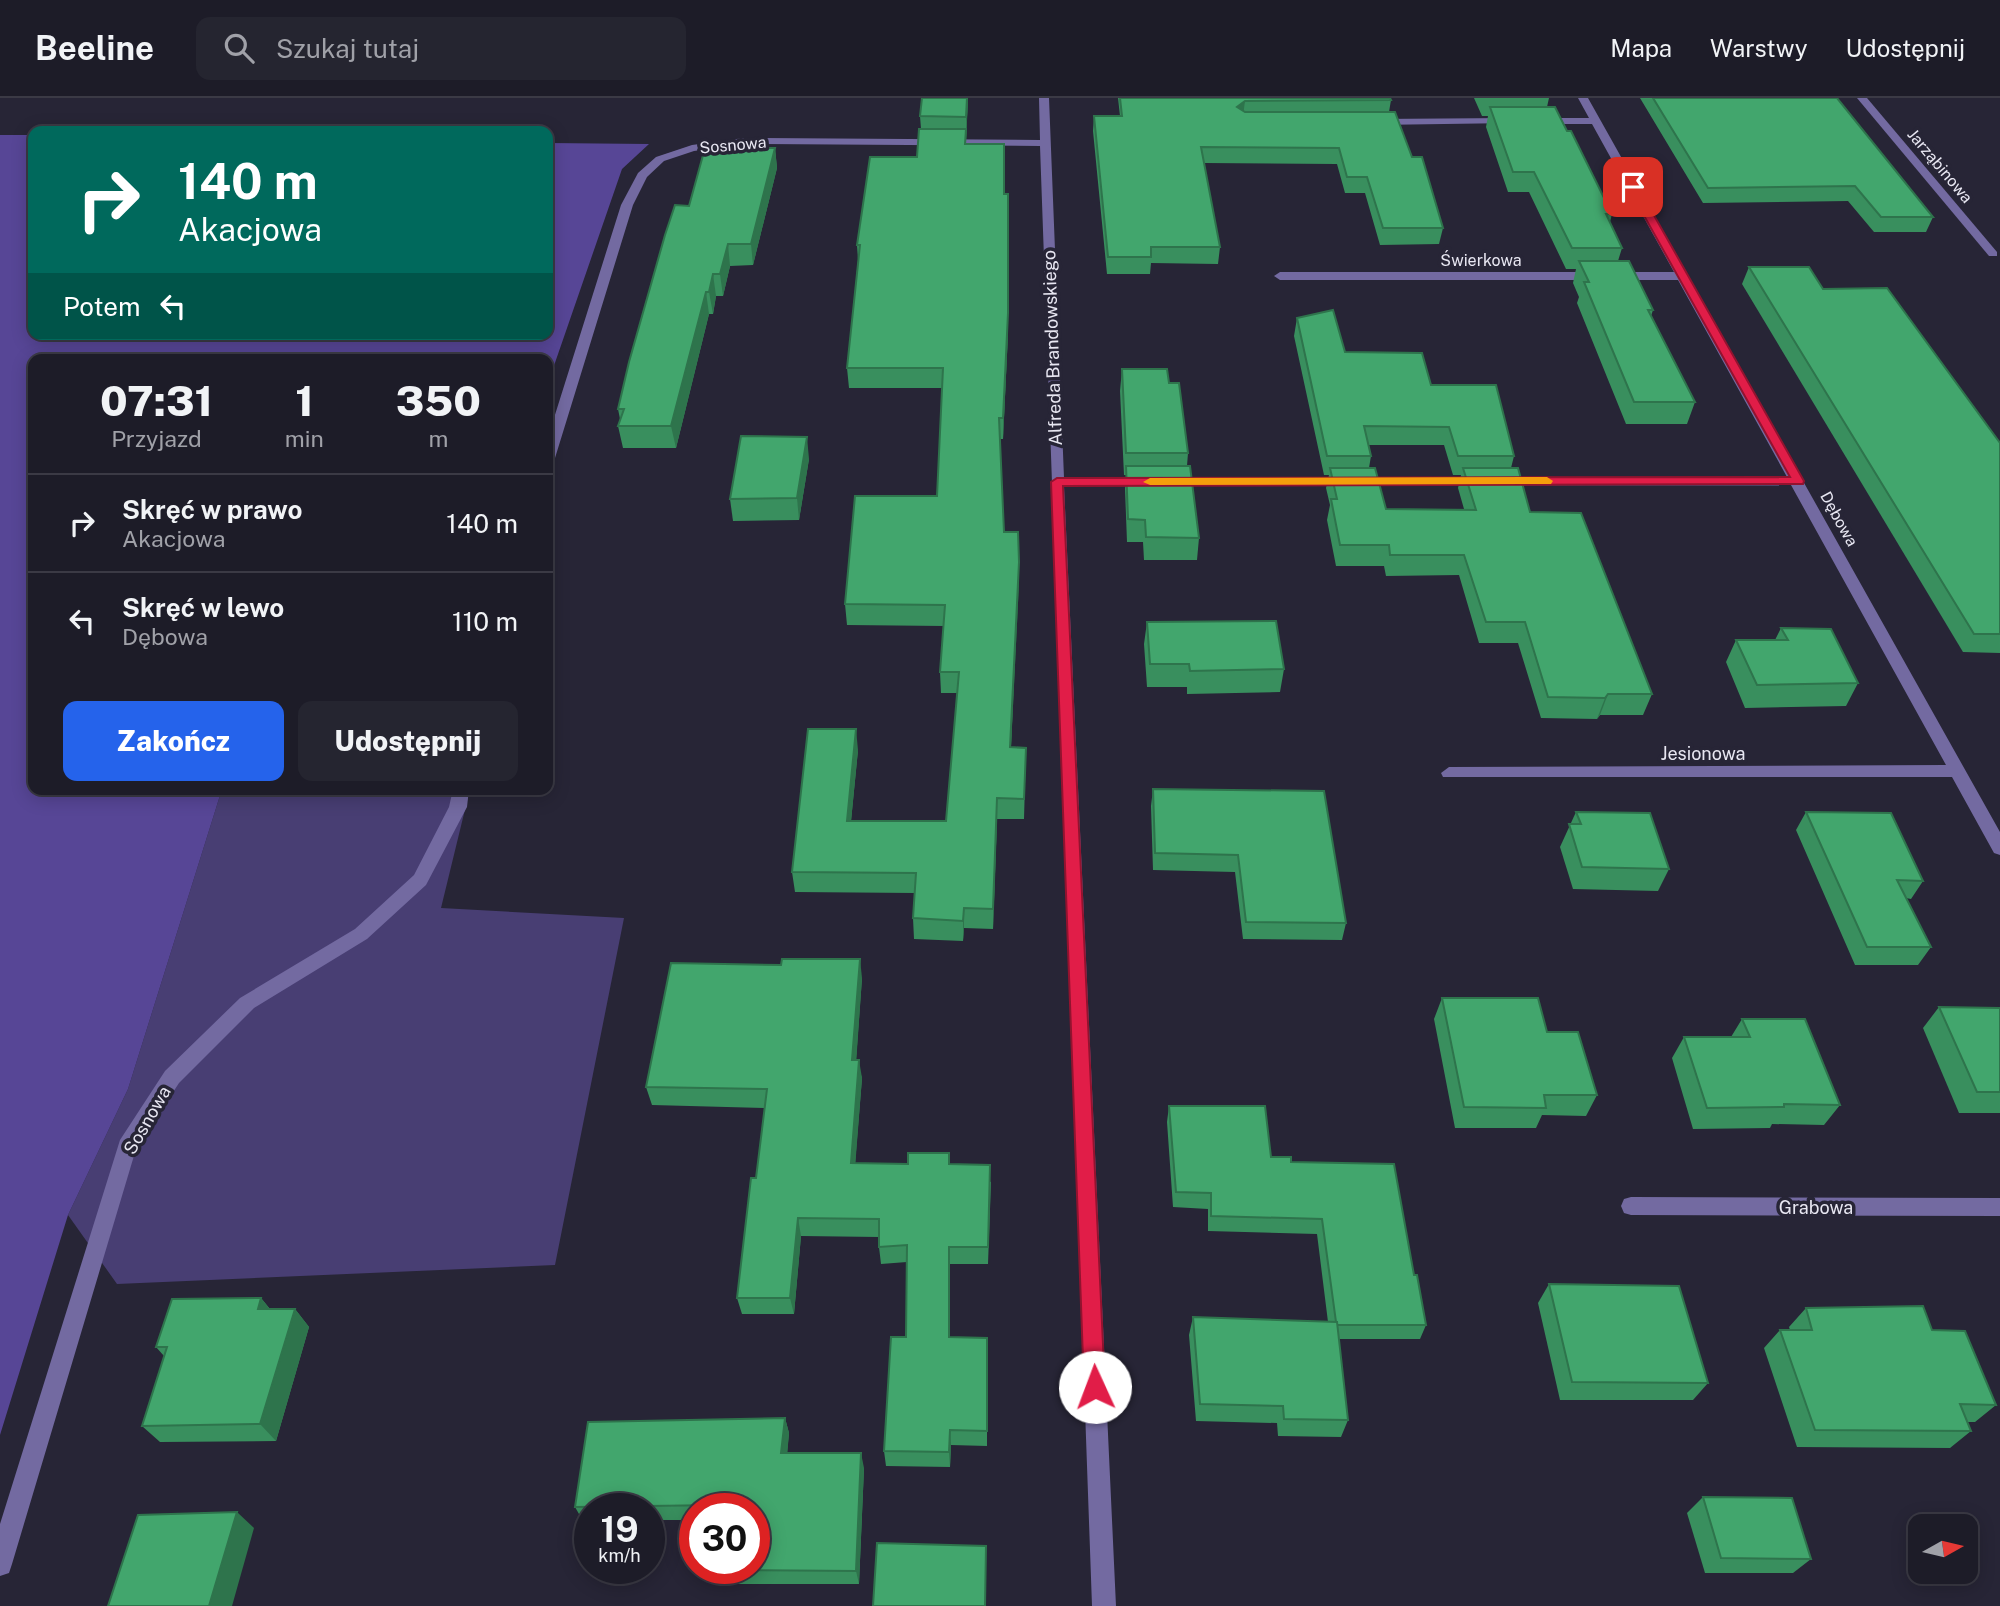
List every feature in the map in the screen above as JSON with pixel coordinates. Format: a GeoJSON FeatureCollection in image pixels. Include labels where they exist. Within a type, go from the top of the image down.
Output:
{"type":"FeatureCollection","features":[{"type":"Feature","properties":{"kind":"street","name":"Alfreda Brandowskiego"},"geometry":{"type":"LineString","coordinates":[[1044,98],[1057,482],[1104,1606]]}},
{"type":"Feature","properties":{"kind":"street","name":"Dębowa"},"geometry":{"type":"LineString","coordinates":[[1583,98],[2000,848]]}},
{"type":"Feature","properties":{"kind":"street","name":"Jarząbinowa"},"geometry":{"type":"LineString","coordinates":[[1862,98],[1993,254]]}},
{"type":"Feature","properties":{"kind":"street"},"geometry":{"type":"LineString","coordinates":[[1365,122],[1514,121]]}},
{"type":"Feature","properties":{"kind":"street"},"geometry":{"type":"LineString","coordinates":[[1528,121],[1596,121]]}},
{"type":"Feature","properties":{"kind":"street","name":"Sosnowa"},"geometry":{"type":"LineString","coordinates":[[553,442],[627,205],[642,174],[660,159],[692,148],[744,141],[1046,143]]}},
{"type":"Feature","properties":{"kind":"street","name":"Świerkowa"},"geometry":{"type":"LineString","coordinates":[[1280,276],[1681,276]]}},
{"type":"Feature","properties":{"kind":"street"},"geometry":{"type":"LineString","coordinates":[[1057,482],[1798,481]]}},
{"type":"Feature","properties":{"kind":"street","name":"Jesionowa"},"geometry":{"type":"LineString","coordinates":[[1449,773],[1957,771]]}},
{"type":"Feature","properties":{"kind":"street","name":"Sosnowa"},"geometry":{"type":"LineString","coordinates":[[0,1564],[127,1146],[172,1077],[247,1003],[361,934],[421,880],[458,807],[460,795]]}},
{"type":"Feature","properties":{"kind":"street","name":"Grabowa"},"geometry":{"type":"LineString","coordinates":[[1631,1206],[2000,1207]]}},
{"type":"Feature","properties":{"kind":"shaded area"},"geometry":{"type":"Polygon","coordinates":[[[0,135],[28,135],[28,340],[553,340],[553,143],[649,144],[622,169],[553,369],[553,354],[28,354],[28,795],[220,795],[128,1089],[68,1215],[0,1435],[0,135]]]}},
{"type":"Feature","properties":{"kind":"shaded area"},"geometry":{"type":"Polygon","coordinates":[[[220,795],[469,795],[441,908],[624,918],[555,1265],[117,1284],[68,1215],[128,1089],[220,795]]]}},
{"type":"Feature","properties":{"kind":"building"},"geometry":{"type":"Polygon","coordinates":[[[922,98],[967,98],[966,117],[920,116],[922,98]]]}},
{"type":"Feature","properties":{"kind":"building"},"geometry":{"type":"Polygon","coordinates":[[[1120,98],[1390,98],[1391,100],[1245,101],[1237,107],[1245,112],[1395,112],[1412,157],[1422,157],[1443,228],[1383,228],[1367,177],[1347,177],[1339,148],[1201,147],[1220,247],[1151,247],[1151,257],[1108,257],[1094,116],[1122,116],[1120,98]]]}},
{"type":"Feature","properties":{"kind":"building"},"geometry":{"type":"Polygon","coordinates":[[[1653,98],[1837,98],[1933,217],[1881,217],[1855,186],[1708,188],[1653,98]]]}},
{"type":"Feature","properties":{"kind":"building"},"geometry":{"type":"Polygon","coordinates":[[[1490,107],[1555,107],[1567,131],[1571,131],[1612,214],[1606,214],[1622,248],[1572,248],[1534,172],[1513,172],[1490,107]]]}},
{"type":"Feature","properties":{"kind":"building"},"geometry":{"type":"Polygon","coordinates":[[[919,129],[966,129],[965,144],[1004,144],[1004,194],[1008,194],[1008,313],[1003,418],[999,418],[1004,532],[1018,532],[1019,562],[1010,747],[1026,748],[1024,799],[997,798],[993,909],[964,908],[963,921],[913,918],[916,873],[792,872],[808,729],[856,729],[847,821],[946,821],[959,672],[940,672],[945,605],[845,604],[855,496],[937,496],[943,368],[847,368],[860,245],[857,245],[870,157],[917,157],[919,129]]]}},
{"type":"Feature","properties":{"kind":"building"},"geometry":{"type":"Polygon","coordinates":[[[705,148],[775,148],[751,244],[728,244],[720,274],[713,274],[671,426],[618,426],[624,409],[618,409],[629,362],[665,235],[675,205],[689,206],[705,148]]]}},
{"type":"Feature","properties":{"kind":"building"},"geometry":{"type":"Polygon","coordinates":[[[1579,261],[1629,261],[1653,310],[1648,310],[1695,402],[1634,402],[1584,282],[1589,282],[1579,261]]]}},
{"type":"Feature","properties":{"kind":"building"},"geometry":{"type":"Polygon","coordinates":[[[1749,267],[1809,267],[1823,289],[1887,288],[2000,443],[2000,634],[1974,634],[1749,267]]]}},
{"type":"Feature","properties":{"kind":"building"},"geometry":{"type":"Polygon","coordinates":[[[1333,310],[1345,352],[1422,353],[1431,385],[1496,385],[1514,456],[1458,456],[1449,427],[1364,426],[1371,456],[1327,456],[1297,318],[1333,310]]]}},
{"type":"Feature","properties":{"kind":"building"},"geometry":{"type":"Polygon","coordinates":[[[1122,369],[1167,369],[1169,383],[1179,383],[1188,453],[1126,453],[1122,369]]]}},
{"type":"Feature","properties":{"kind":"building"},"geometry":{"type":"Polygon","coordinates":[[[741,436],[807,437],[797,498],[730,499],[741,436]]]}},
{"type":"Feature","properties":{"kind":"building"},"geometry":{"type":"Polygon","coordinates":[[[1126,466],[1190,466],[1199,538],[1146,537],[1145,520],[1128,519],[1126,466]]]}},
{"type":"Feature","properties":{"kind":"building"},"geometry":{"type":"Polygon","coordinates":[[[1330,468],[1375,468],[1386,509],[1476,510],[1463,468],[1518,468],[1530,512],[1581,513],[1652,694],[1608,694],[1605,698],[1548,697],[1525,622],[1486,622],[1464,555],[1390,555],[1389,545],[1340,545],[1331,499],[1337,499],[1330,468]]]}},
{"type":"Feature","properties":{"kind":"building"},"geometry":{"type":"Polygon","coordinates":[[[1276,621],[1284,669],[1190,671],[1189,664],[1150,664],[1147,622],[1276,621]]]}},
{"type":"Feature","properties":{"kind":"building"},"geometry":{"type":"Polygon","coordinates":[[[1781,628],[1831,629],[1858,683],[1757,685],[1736,640],[1788,640],[1781,628]]]}},
{"type":"Feature","properties":{"kind":"building"},"geometry":{"type":"Polygon","coordinates":[[[1153,789],[1324,791],[1346,923],[1246,922],[1238,855],[1155,853],[1153,789]]]}},
{"type":"Feature","properties":{"kind":"building"},"geometry":{"type":"Polygon","coordinates":[[[1576,812],[1650,813],[1669,869],[1582,867],[1569,824],[1581,824],[1576,812]]]}},
{"type":"Feature","properties":{"kind":"building"},"geometry":{"type":"Polygon","coordinates":[[[1806,812],[1891,813],[1923,881],[1897,880],[1931,947],[1867,947],[1806,812]]]}},
{"type":"Feature","properties":{"kind":"building"},"geometry":{"type":"Polygon","coordinates":[[[782,959],[860,959],[852,1060],[859,1060],[851,1163],[908,1164],[908,1153],[949,1153],[949,1164],[990,1165],[988,1247],[949,1247],[949,1337],[987,1338],[987,1431],[950,1430],[949,1452],[884,1451],[891,1337],[906,1337],[907,1245],[879,1247],[879,1219],[798,1218],[790,1298],[737,1298],[751,1178],[756,1178],[767,1089],[646,1087],[671,963],[781,965],[782,959]]]}},
{"type":"Feature","properties":{"kind":"building"},"geometry":{"type":"Polygon","coordinates":[[[1442,998],[1538,998],[1547,1032],[1578,1032],[1597,1095],[1544,1095],[1546,1108],[1464,1107],[1442,998]]]}},
{"type":"Feature","properties":{"kind":"building"},"geometry":{"type":"Polygon","coordinates":[[[1939,1007],[2000,1008],[2000,1092],[1977,1092],[1939,1007]]]}},
{"type":"Feature","properties":{"kind":"building"},"geometry":{"type":"Polygon","coordinates":[[[1742,1019],[1805,1019],[1840,1105],[1784,1104],[1784,1107],[1707,1108],[1684,1037],[1750,1037],[1742,1019]]]}},
{"type":"Feature","properties":{"kind":"building"},"geometry":{"type":"Polygon","coordinates":[[[1169,1106],[1265,1106],[1271,1157],[1291,1157],[1291,1162],[1394,1164],[1426,1325],[1337,1325],[1322,1219],[1211,1216],[1211,1193],[1176,1192],[1169,1106]]]}},
{"type":"Feature","properties":{"kind":"building"},"geometry":{"type":"Polygon","coordinates":[[[1549,1284],[1679,1286],[1708,1383],[1572,1382],[1549,1284]]]}},
{"type":"Feature","properties":{"kind":"building"},"geometry":{"type":"Polygon","coordinates":[[[261,1298],[258,1309],[295,1309],[260,1424],[142,1426],[167,1347],[156,1347],[172,1299],[261,1298]]]}},
{"type":"Feature","properties":{"kind":"building"},"geometry":{"type":"Polygon","coordinates":[[[1923,1306],[1932,1330],[1965,1331],[1996,1405],[1960,1404],[1971,1431],[1815,1430],[1780,1330],[1812,1330],[1806,1308],[1923,1306]]]}},
{"type":"Feature","properties":{"kind":"building"},"geometry":{"type":"Polygon","coordinates":[[[1193,1317],[1337,1322],[1348,1420],[1284,1419],[1283,1406],[1200,1404],[1193,1317]]]}},
{"type":"Feature","properties":{"kind":"building"},"geometry":{"type":"Polygon","coordinates":[[[785,1418],[781,1453],[861,1453],[856,1571],[770,1570],[770,1493],[679,1493],[679,1506],[665,1506],[665,1493],[577,1493],[588,1422],[785,1418]]]}},
{"type":"Feature","properties":{"kind":"building"},"geometry":{"type":"Polygon","coordinates":[[[1703,1497],[1792,1498],[1811,1559],[1721,1558],[1703,1497]]]}},
{"type":"Feature","properties":{"kind":"building"},"geometry":{"type":"Polygon","coordinates":[[[237,1512],[209,1606],[108,1606],[138,1515],[237,1512]]]}},
{"type":"Feature","properties":{"kind":"building"},"geometry":{"type":"Polygon","coordinates":[[[877,1543],[986,1546],[985,1606],[873,1606],[877,1543]]]}},
{"type":"Feature","properties":{"kind":"slow traffic"},"geometry":{"type":"LineString","coordinates":[[1150,482],[1547,481]]}},
{"type":"Feature","properties":{"kind":"route"},"geometry":{"type":"LineString","coordinates":[[1095,1387],[1057,482],[1798,481],[1633,187]]}}]}
